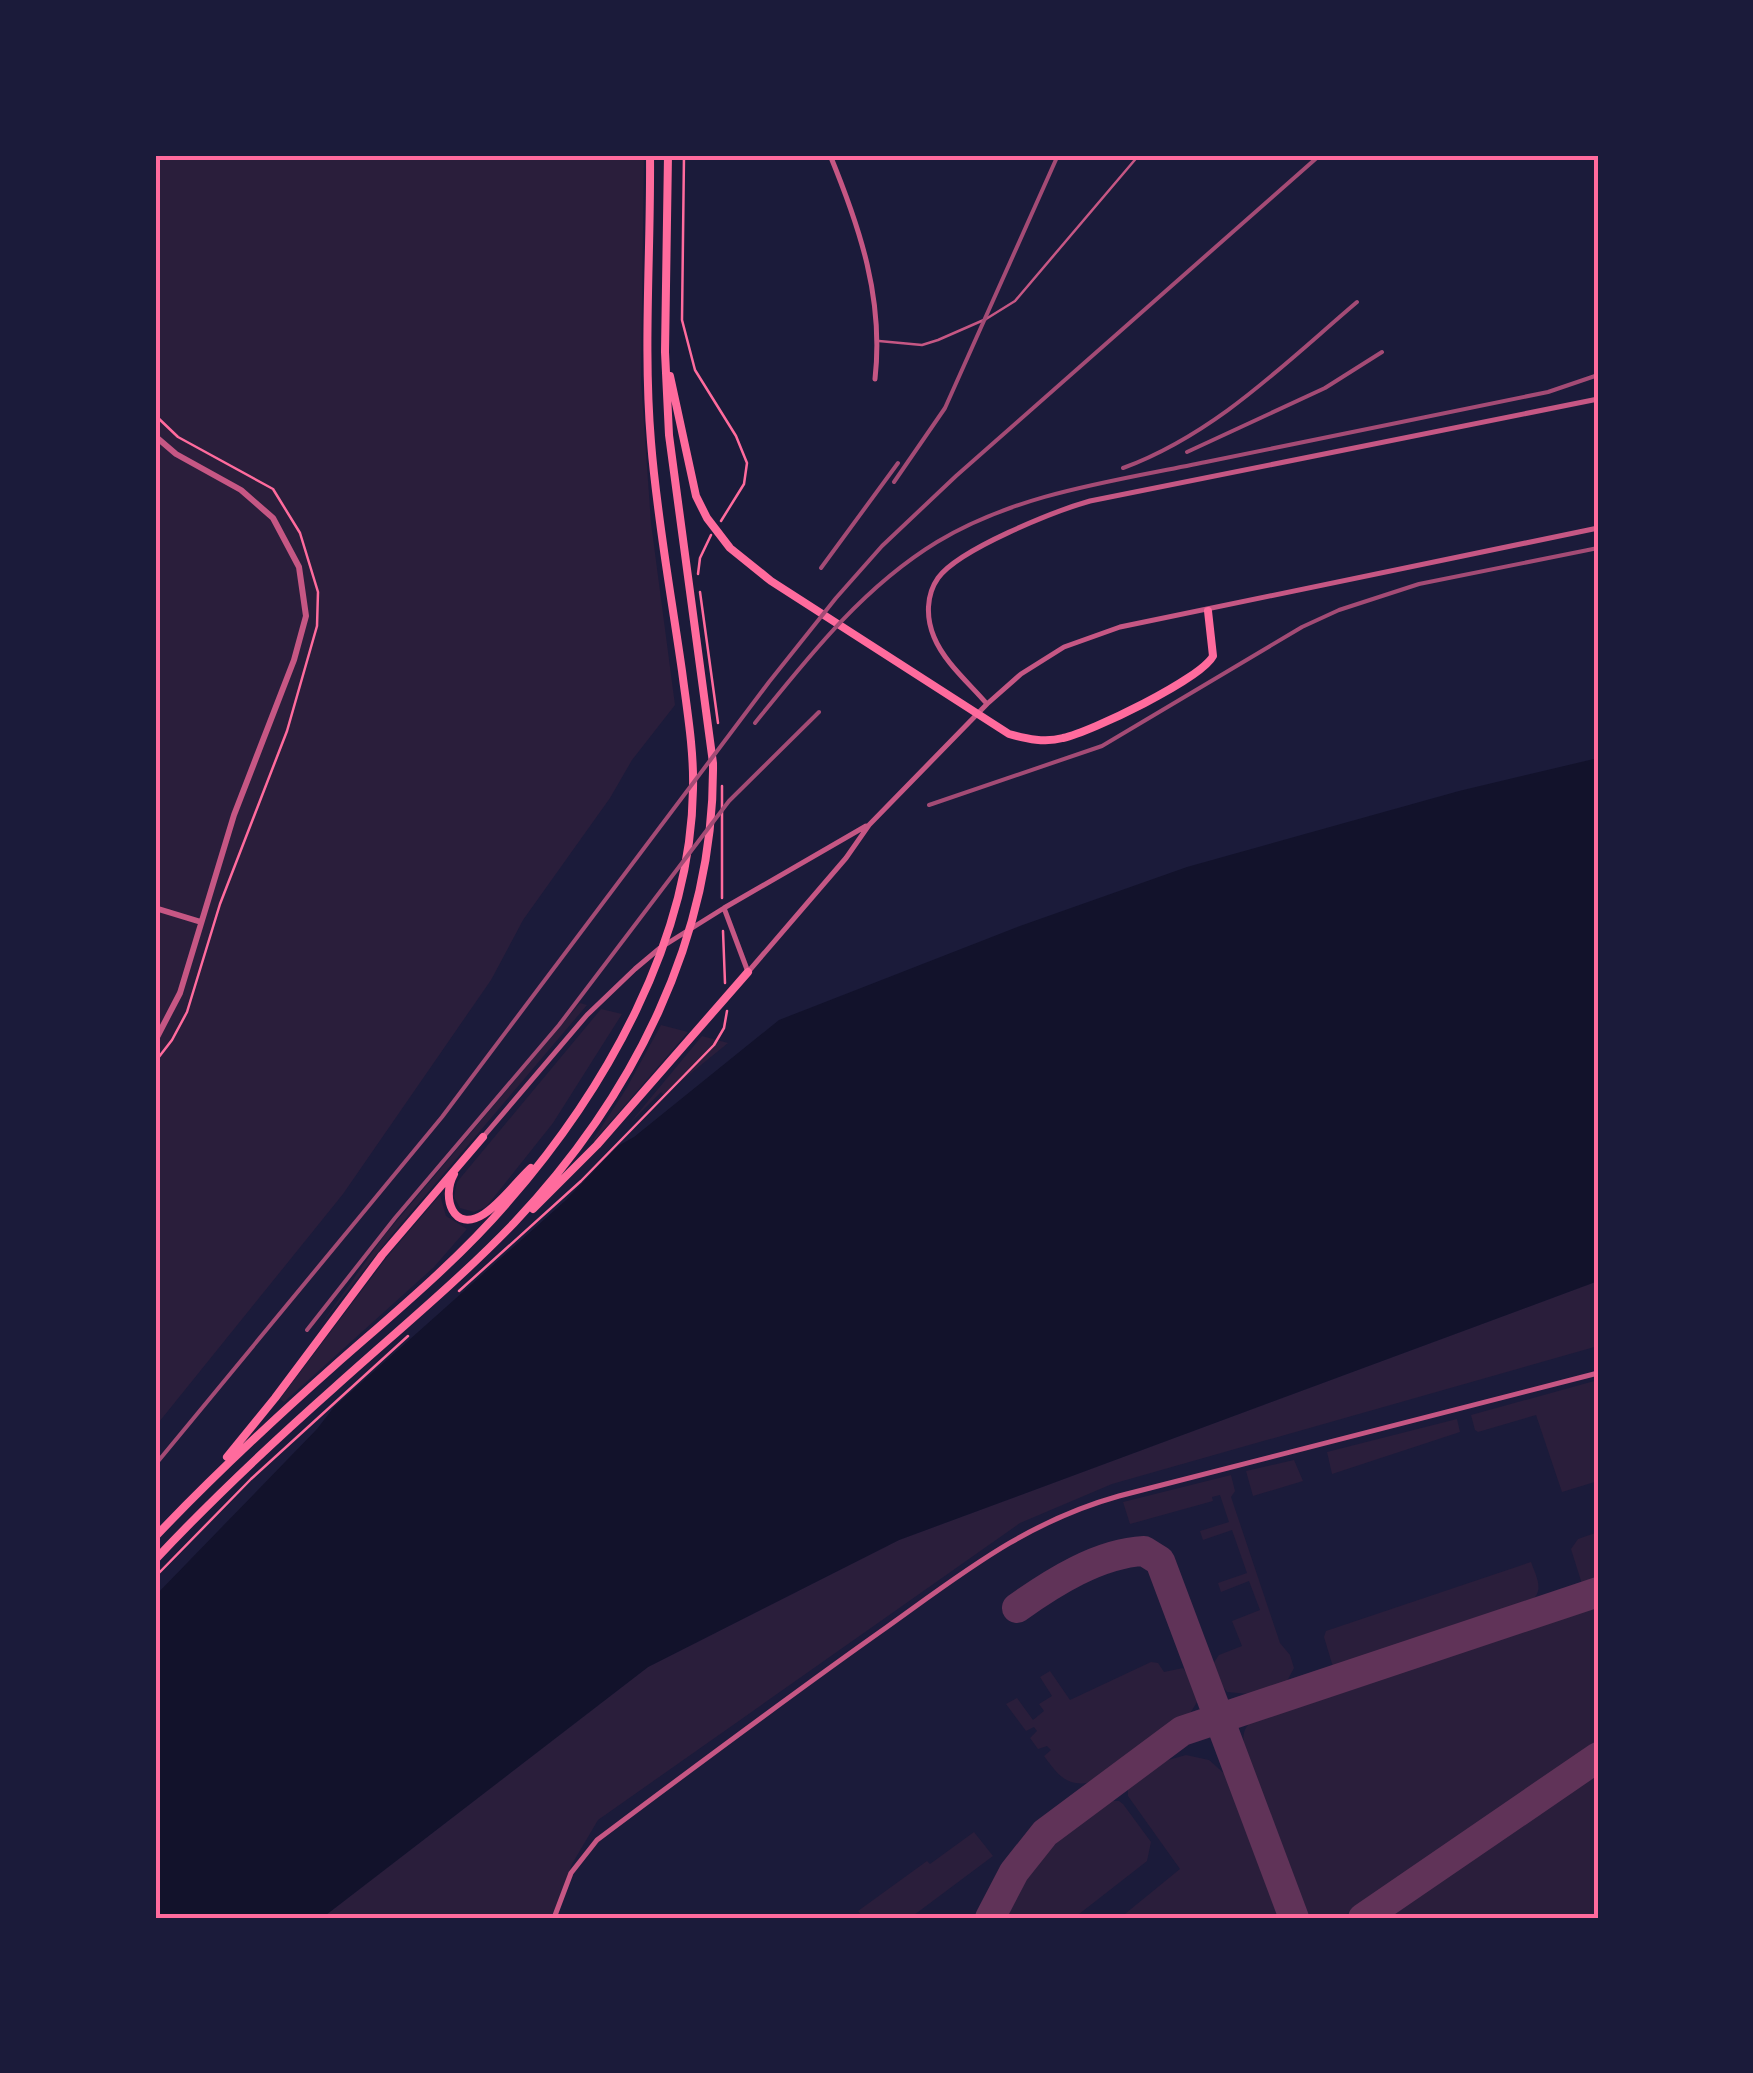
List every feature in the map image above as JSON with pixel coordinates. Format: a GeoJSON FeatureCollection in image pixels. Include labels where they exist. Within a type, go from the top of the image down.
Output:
{"type":"FeatureCollection","features":[{"type":"Feature","properties":{"kind":"highway"},"geometry":{"type":"LineString","coordinates":[[155,1537],[197,1493],[460,1253],[510,1200],[555,1143],[595,1082],[657,965],[677,906],[694,788],[688,713],[659,518],[648,391],[650,155]]}},
{"type":"Feature","properties":{"kind":"highway"},"geometry":{"type":"LineString","coordinates":[[478,1258],[546,1187],[592,1127],[643,1043],[673,980],[702,891],[713,786],[708,714],[680,527],[665,352],[668,155]]}},
{"type":"Feature","properties":{"kind":"highway"},"geometry":{"type":"LineString","coordinates":[[665,352],[696,496],[719,535],[754,568],[996,728],[1026,739],[1059,740],[1092,728],[1194,676],[1213,656],[1208,611]]}},
{"type":"Feature","properties":{"kind":"highway"},"geometry":{"type":"LineString","coordinates":[[155,1560],[262,1453],[578,1165],[748,972]]}},
{"type":"Feature","properties":{"kind":"highway"},"geometry":{"type":"LineString","coordinates":[[483,1137],[454,1174],[447,1191],[452,1212],[466,1219],[487,1212],[555,1143]]}},
{"type":"Feature","properties":{"kind":"highway"},"geometry":{"type":"LineString","coordinates":[[197,1493],[275,1398],[382,1255],[483,1137]]}},
{"type":"Feature","properties":{"kind":"street"},"geometry":{"type":"LineString","coordinates":[[830,155],[871,272],[876,297],[875,379]]}},
{"type":"Feature","properties":{"kind":"street"},"geometry":{"type":"LineString","coordinates":[[986,704],[932,634],[928,617],[932,589],[941,574],[960,560],[1042,518],[1090,501],[1598,399]]}},
{"type":"Feature","properties":{"kind":"street"},"geometry":{"type":"LineString","coordinates":[[155,436],[176,454],[241,490],[273,518],[299,567],[306,616],[294,660],[234,815],[175,1007],[155,1041]]}},
{"type":"Feature","properties":{"kind":"street"},"geometry":{"type":"LineString","coordinates":[[724,908],[748,972],[846,858],[869,824],[986,704],[1043,659],[1084,638],[1598,528]]}},
{"type":"Feature","properties":{"kind":"street"},"geometry":{"type":"LineString","coordinates":[[483,1137],[605,996],[660,948],[869,824]]}},
{"type":"Feature","properties":{"kind":"street"},"geometry":{"type":"LineString","coordinates":[[155,908],[202,922]]}},
{"type":"Feature","properties":{"kind":"street"},"geometry":{"type":"LineString","coordinates":[[554,1918],[571,1873],[597,1840],[823,1672],[1037,1525],[1119,1496],[1598,1373]]}},
{"type":"Feature","properties":{"kind":"lane"},"geometry":{"type":"LineString","coordinates":[[877,341],[922,344],[938,340],[1016,302],[1139,155]]}},
{"type":"Feature","properties":{"kind":"path"},"geometry":{"type":"LineString","coordinates":[[684,155],[682,320],[687,345],[695,370],[736,436],[747,462],[744,484],[720,523]]}},
{"type":"Feature","properties":{"kind":"path"},"geometry":{"type":"LineString","coordinates":[[155,415],[178,436],[273,489]]}},
{"type":"Feature","properties":{"kind":"path"},"geometry":{"type":"LineString","coordinates":[[708,540],[714,532]]}},
{"type":"Feature","properties":{"kind":"path"},"geometry":{"type":"LineString","coordinates":[[155,1062],[186,1012],[220,906]]}},
{"type":"Feature","properties":{"kind":"path"},"geometry":{"type":"LineString","coordinates":[[155,1577],[251,1479]]}},
{"type":"Feature","properties":{"kind":"shaded area"},"geometry":{"type":"Polygon","coordinates":[[[155,155],[644,155],[641,381],[651,523],[675,705],[632,760],[610,798],[523,920],[491,980],[343,1194],[155,1427],[155,155]]]}},
{"type":"Feature","properties":{"kind":"shaded area"},"geometry":{"type":"Polygon","coordinates":[[[1598,758],[1598,1281],[899,1540],[648,1667],[322,1918],[155,1918],[155,1596],[334,1407],[566,1200],[618,1146],[779,1020],[1020,926],[1187,867],[1459,791],[1598,758]]]}},
{"type":"Feature","properties":{"kind":"shaded area"},"geometry":{"type":"Polygon","coordinates":[[[580,1003],[587,1005],[390,1237],[317,1330],[384,1236],[580,1003]]]}},
{"type":"Feature","properties":{"kind":"shaded area"},"geometry":{"type":"Polygon","coordinates":[[[601,1009],[622,1014],[553,1123],[486,1207],[474,1212],[460,1208],[454,1197],[457,1182],[601,1009]]]}},
{"type":"Feature","properties":{"kind":"shaded area"},"geometry":{"type":"Polygon","coordinates":[[[661,1025],[688,1032],[594,1141],[626,1089],[661,1025]]]}},
{"type":"Feature","properties":{"kind":"shaded area"},"geometry":{"type":"Polygon","coordinates":[[[702,1036],[728,1043],[664,1095],[661,1092],[629,1124],[702,1036]]]}},
{"type":"Feature","properties":{"kind":"shaded area"},"geometry":{"type":"Polygon","coordinates":[[[440,1195],[446,1216],[467,1229],[434,1267],[284,1402],[280,1399],[387,1257],[440,1195]]]}},
{"type":"Feature","properties":{"kind":"shaded area"},"geometry":{"type":"Polygon","coordinates":[[[1598,1281],[1598,1346],[1112,1484],[1020,1523],[598,1820],[572,1864],[552,1918],[322,1918],[648,1667],[899,1540],[1598,1281]]]}},
{"type":"Feature","properties":{"kind":"shaded area"},"geometry":{"type":"Polygon","coordinates":[[[1598,1380],[1598,1481],[1562,1492],[1536,1415],[1475,1430],[1471,1415],[1598,1380]]]}},
{"type":"Feature","properties":{"kind":"shaded area"},"geometry":{"type":"Polygon","coordinates":[[[1457,1419],[1460,1432],[1332,1474],[1327,1452],[1457,1419]]]}},
{"type":"Feature","properties":{"kind":"shaded area"},"geometry":{"type":"Polygon","coordinates":[[[1294,1460],[1303,1481],[1253,1496],[1246,1471],[1294,1460]]]}},
{"type":"Feature","properties":{"kind":"shaded area"},"geometry":{"type":"Polygon","coordinates":[[[1231,1475],[1235,1491],[1231,1497],[1280,1643],[1294,1668],[1286,1683],[1249,1694],[1227,1692],[1213,1664],[1219,1655],[1242,1646],[1232,1621],[1260,1610],[1249,1581],[1221,1592],[1218,1583],[1247,1573],[1232,1530],[1203,1540],[1200,1531],[1229,1522],[1220,1495],[1212,1497],[1213,1501],[1130,1524],[1123,1502],[1231,1475]]]}},
{"type":"Feature","properties":{"kind":"shaded area"},"geometry":{"type":"Polygon","coordinates":[[[1598,1532],[1598,1579],[1582,1584],[1571,1549],[1578,1539],[1598,1532]]]}},
{"type":"Feature","properties":{"kind":"shaded area"},"geometry":{"type":"Polygon","coordinates":[[[1531,1562],[1538,1593],[1531,1601],[1333,1667],[1324,1637],[1326,1631],[1531,1562]]]}},
{"type":"Feature","properties":{"kind":"shaded area"},"geometry":{"type":"Polygon","coordinates":[[[1598,1604],[1598,1743],[1341,1918],[1308,1917],[1245,1750],[1246,1727],[1257,1718],[1598,1604]]]}},
{"type":"Feature","properties":{"kind":"shaded area"},"geometry":{"type":"Polygon","coordinates":[[[1151,1662],[1158,1663],[1164,1672],[1183,1668],[1196,1687],[1197,1702],[1191,1712],[1164,1727],[1092,1782],[1076,1783],[1059,1774],[1044,1756],[1051,1750],[1047,1746],[1038,1749],[1030,1738],[1037,1731],[1034,1727],[1026,1731],[1006,1704],[1017,1698],[1033,1720],[1044,1711],[1039,1704],[1052,1696],[1040,1677],[1050,1671],[1070,1700],[1151,1662]]]}},
{"type":"Feature","properties":{"kind":"shaded area"},"geometry":{"type":"Polygon","coordinates":[[[1186,1755],[1209,1760],[1227,1776],[1280,1918],[1120,1918],[1180,1869],[1128,1796],[1128,1787],[1161,1762],[1186,1755]]]}},
{"type":"Feature","properties":{"kind":"shaded area"},"geometry":{"type":"Polygon","coordinates":[[[1598,1772],[1598,1918],[1384,1918],[1598,1772]]]}},
{"type":"Feature","properties":{"kind":"shaded area"},"geometry":{"type":"Polygon","coordinates":[[[1109,1801],[1123,1804],[1151,1842],[1147,1861],[1074,1918],[1004,1918],[1036,1865],[1074,1827],[1109,1801]]]}},
{"type":"Feature","properties":{"kind":"shaded area"},"geometry":{"type":"Polygon","coordinates":[[[974,1832],[993,1856],[910,1918],[856,1918],[861,1915],[858,1911],[974,1832]]]}},
{"type":"Feature","properties":{"kind":"taxiway"},"geometry":{"type":"LineString","coordinates":[[1017,1608],[1061,1580],[1110,1557],[1144,1551],[1160,1561],[1294,1918]]}},
{"type":"Feature","properties":{"kind":"taxiway"},"geometry":{"type":"LineString","coordinates":[[990,1918],[1014,1872],[1045,1833],[1182,1731],[1598,1592]]}},
{"type":"Feature","properties":{"kind":"taxiway"},"geometry":{"type":"LineString","coordinates":[[1363,1918],[1598,1757]]}},
{"type":"Feature","properties":{"kind":"railway"},"geometry":{"type":"LineString","coordinates":[[894,482],[945,408],[1058,155]]}},
{"type":"Feature","properties":{"kind":"railway"},"geometry":{"type":"LineString","coordinates":[[155,1465],[442,1117],[769,682],[882,546],[1320,155]]}},
{"type":"Feature","properties":{"kind":"railway"},"geometry":{"type":"LineString","coordinates":[[1123,468],[1188,437],[1218,417],[1357,302]]}},
{"type":"Feature","properties":{"kind":"railway"},"geometry":{"type":"LineString","coordinates":[[1187,452],[1325,388],[1382,352]]}},
{"type":"Feature","properties":{"kind":"railway"},"geometry":{"type":"LineString","coordinates":[[755,723],[861,601],[910,560],[968,525],[1034,500],[1102,483],[1548,392],[1598,375]]}},
{"type":"Feature","properties":{"kind":"railway"},"geometry":{"type":"LineString","coordinates":[[821,568],[898,463]]}},
{"type":"Feature","properties":{"kind":"railway"},"geometry":{"type":"LineString","coordinates":[[929,805],[1102,746],[1302,627],[1339,610],[1419,584],[1598,548]]}},
{"type":"Feature","properties":{"kind":"railway"},"geometry":{"type":"LineString","coordinates":[[307,1330],[395,1218],[559,1025],[729,801],[819,712]]}}]}
